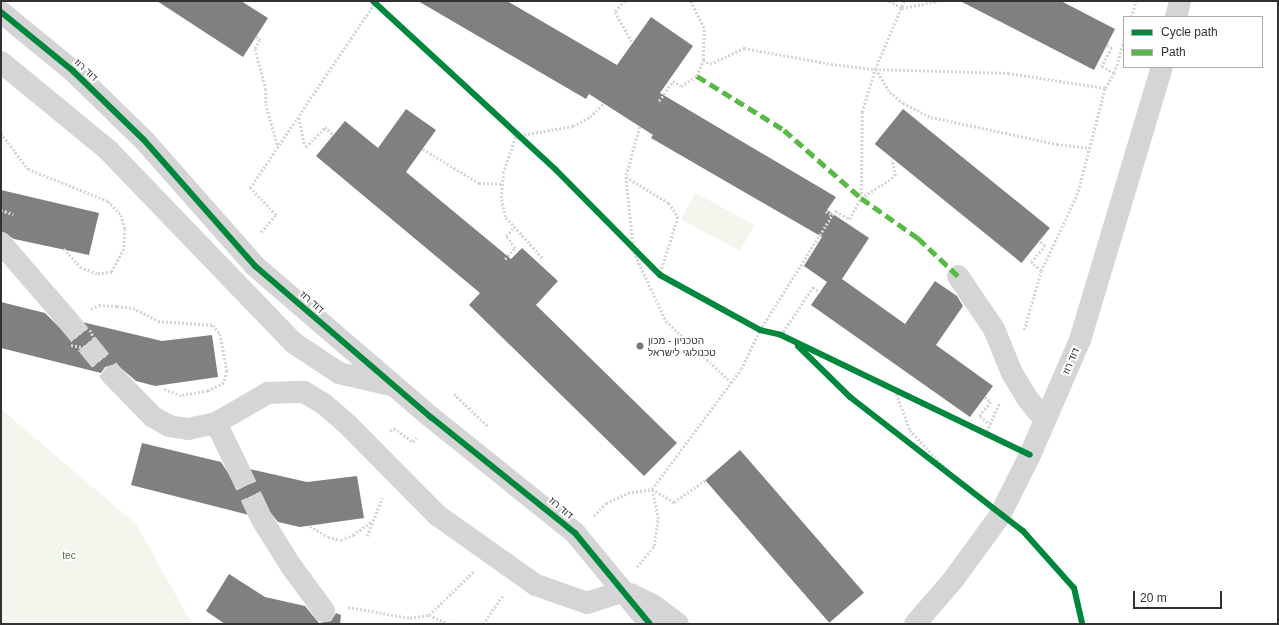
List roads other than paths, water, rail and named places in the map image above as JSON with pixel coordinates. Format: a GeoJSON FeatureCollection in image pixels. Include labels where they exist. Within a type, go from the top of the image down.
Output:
{"type":"FeatureCollection","features":[{"type":"Feature","properties":{"kind":"street"},"geometry":{"type":"LineString","coordinates":[[1176,16],[1180,1]]}},
{"type":"Feature","properties":{"kind":"street","name":"דוד רוז"},"geometry":{"type":"LineString","coordinates":[[1,12],[73,71],[144,140],[255,266],[394,386],[575,533],[650,624]]}},
{"type":"Feature","properties":{"kind":"street"},"geometry":{"type":"LineString","coordinates":[[1,62],[108,150],[294,344],[339,373],[394,386]]}},
{"type":"Feature","properties":{"kind":"street","name":"דוד רוז"},"geometry":{"type":"LineString","coordinates":[[915,624],[953,580],[999,517],[1045,420],[1080,340],[1162,68]]}},
{"type":"Feature","properties":{"kind":"street"},"geometry":{"type":"LineString","coordinates":[[1,244],[66,318]]}},
{"type":"Feature","properties":{"kind":"street"},"geometry":{"type":"LineString","coordinates":[[958,276],[994,328],[1012,373],[1026,398],[1045,420]]}},
{"type":"Feature","properties":{"kind":"street"},"geometry":{"type":"LineString","coordinates":[[109,366],[153,417],[169,426],[188,429],[216,423],[268,393],[304,392],[324,404],[437,515],[536,585],[587,603],[623,591],[653,605],[678,624]]}},
{"type":"Feature","properties":{"kind":"street"},"geometry":{"type":"LineString","coordinates":[[216,423],[237,466]]}},
{"type":"Feature","properties":{"kind":"street"},"geometry":{"type":"LineString","coordinates":[[261,518],[291,566],[324,611]]}},
{"type":"Feature","properties":{"kind":"tunnel"},"geometry":{"type":"LineString","coordinates":[[66,318],[113,376]]}},
{"type":"Feature","properties":{"kind":"tunnel"},"geometry":{"type":"LineString","coordinates":[[237,466],[261,518]]}},
{"type":"Feature","properties":{"kind":"place","name":"הטכניון - מכון טכנולוגי לישראל"},"geometry":{"type":"Point","coordinates":[640,346]}},
{"type":"Feature","properties":{"kind":"park label","name":"tec"},"geometry":{"type":"Point","coordinates":[69,556]}}]}
